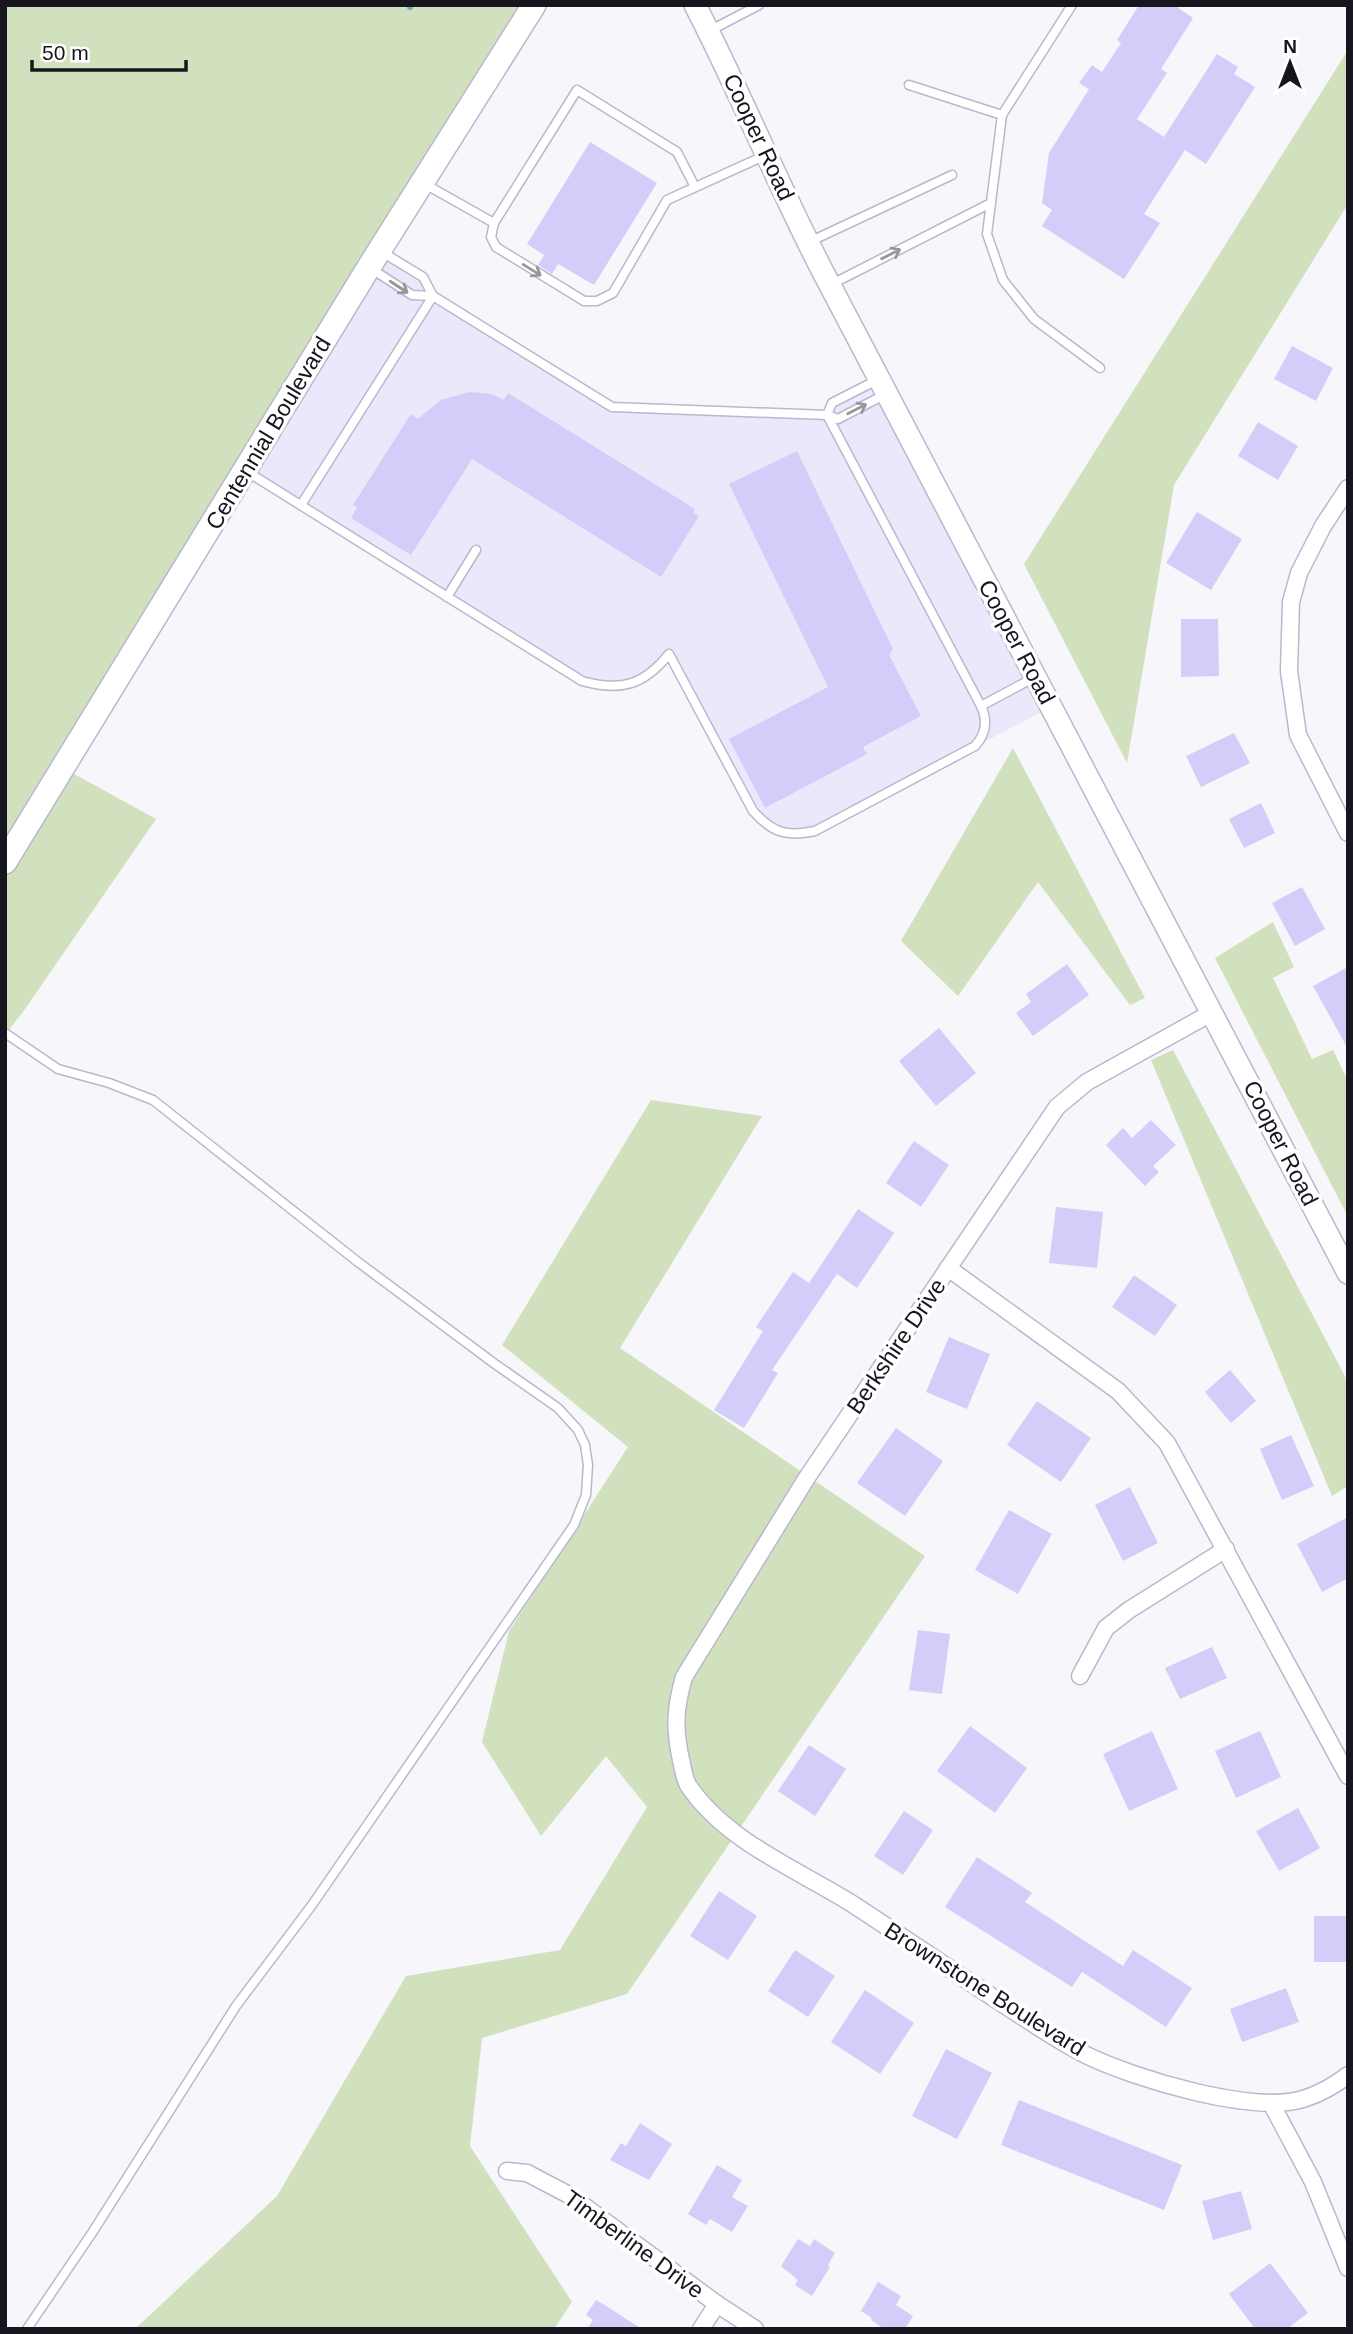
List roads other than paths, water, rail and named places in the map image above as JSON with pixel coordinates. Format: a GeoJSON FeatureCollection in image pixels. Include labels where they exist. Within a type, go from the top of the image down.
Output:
{"type":"FeatureCollection","features":[{"type":"Feature","properties":{"kind":"main road","name":"Centennial Boulevard"},"geometry":{"type":"LineString","coordinates":[[5,862],[374,259],[534,5]]}},
{"type":"Feature","properties":{"kind":"street","name":"Cooper Road"},"geometry":{"type":"LineString","coordinates":[[695,5],[809,242],[883,386],[1348,1273]]}},
{"type":"Feature","properties":{"kind":"street"},"geometry":{"type":"LineString","coordinates":[[1348,488],[1323,526],[1299,573],[1291,602],[1289,671],[1298,735],[1348,832]]}},
{"type":"Feature","properties":{"kind":"street","name":"Berkshire Drive"},"geometry":{"type":"LineString","coordinates":[[680,1753],[676,1736],[676,1705],[684,1677],[806,1479],[1057,1107],[1087,1082],[1213,1012]]}},
{"type":"Feature","properties":{"kind":"street"},"geometry":{"type":"LineString","coordinates":[[948,1268],[1118,1391],[1167,1443],[1348,1776]]}},
{"type":"Feature","properties":{"kind":"street"},"geometry":{"type":"LineString","coordinates":[[1080,1676],[1106,1629],[1129,1610],[1226,1549]]}},
{"type":"Feature","properties":{"kind":"street","name":"Brownstone Boulevard"},"geometry":{"type":"LineString","coordinates":[[680,1753],[686,1782],[701,1803],[755,1849],[852,1904],[1043,2030],[1086,2055],[1134,2075],[1217,2097],[1271,2103],[1305,2099],[1348,2076]]}},
{"type":"Feature","properties":{"kind":"street"},"geometry":{"type":"LineString","coordinates":[[1271,2103],[1312,2182],[1348,2268]]}},
{"type":"Feature","properties":{"kind":"street","name":"Timberline Drive"},"geometry":{"type":"LineString","coordinates":[[508,2171],[527,2173],[569,2195],[755,2329]]}},
{"type":"Feature","properties":{"kind":"street"},"geometry":{"type":"LineString","coordinates":[[701,2329],[717,2304]]}},
{"type":"Feature","properties":{"kind":"lane"},"geometry":{"type":"LineString","coordinates":[[708,31],[759,5]]}},
{"type":"Feature","properties":{"kind":"lane"},"geometry":{"type":"LineString","coordinates":[[1072,5],[1002,115],[987,233],[1003,280],[1034,319],[1100,368]]}},
{"type":"Feature","properties":{"kind":"lane"},"geometry":{"type":"LineString","coordinates":[[909,85],[1002,115]]}},
{"type":"Feature","properties":{"kind":"lane"},"geometry":{"type":"LineString","coordinates":[[695,187],[677,152],[577,90],[494,223],[491,237],[496,247],[584,302],[597,301],[612,293],[667,200],[768,154]]}},
{"type":"Feature","properties":{"kind":"lane"},"geometry":{"type":"LineString","coordinates":[[809,242],[952,176]]}},
{"type":"Feature","properties":{"kind":"lane"},"geometry":{"type":"LineString","coordinates":[[424,183],[494,223]]}},
{"type":"Feature","properties":{"kind":"lane"},"geometry":{"type":"LineString","coordinates":[[831,285],[991,203]]}},
{"type":"Feature","properties":{"kind":"lane"},"geometry":{"type":"LineString","coordinates":[[374,259],[412,295],[433,296],[612,407],[827,415],[838,419],[883,386]]}},
{"type":"Feature","properties":{"kind":"lane"},"geometry":{"type":"LineString","coordinates":[[374,259],[423,276],[433,296]]}},
{"type":"Feature","properties":{"kind":"lane"},"geometry":{"type":"LineString","coordinates":[[301,505],[433,296]]}},
{"type":"Feature","properties":{"kind":"lane"},"geometry":{"type":"LineString","coordinates":[[827,415],[832,403],[883,386]]}},
{"type":"Feature","properties":{"kind":"lane"},"geometry":{"type":"LineString","coordinates":[[245,471],[582,681],[601,687],[621,686],[640,680],[656,669],[669,654],[753,811],[765,824],[780,832],[798,834],[815,831],[975,746],[985,732],[985,714],[827,415]]}},
{"type":"Feature","properties":{"kind":"lane"},"geometry":{"type":"LineString","coordinates":[[447,597],[476,551]]}},
{"type":"Feature","properties":{"kind":"lane"},"geometry":{"type":"LineString","coordinates":[[981,706],[1035,677]]}},
{"type":"Feature","properties":{"kind":"lane"},"geometry":{"type":"LineString","coordinates":[[5,1033],[58,1069],[109,1083],[153,1100],[369,1270],[558,1408],[578,1430],[585,1445],[588,1465],[586,1495],[574,1525],[312,1905],[236,2006],[92,2233],[27,2329]]}}]}
